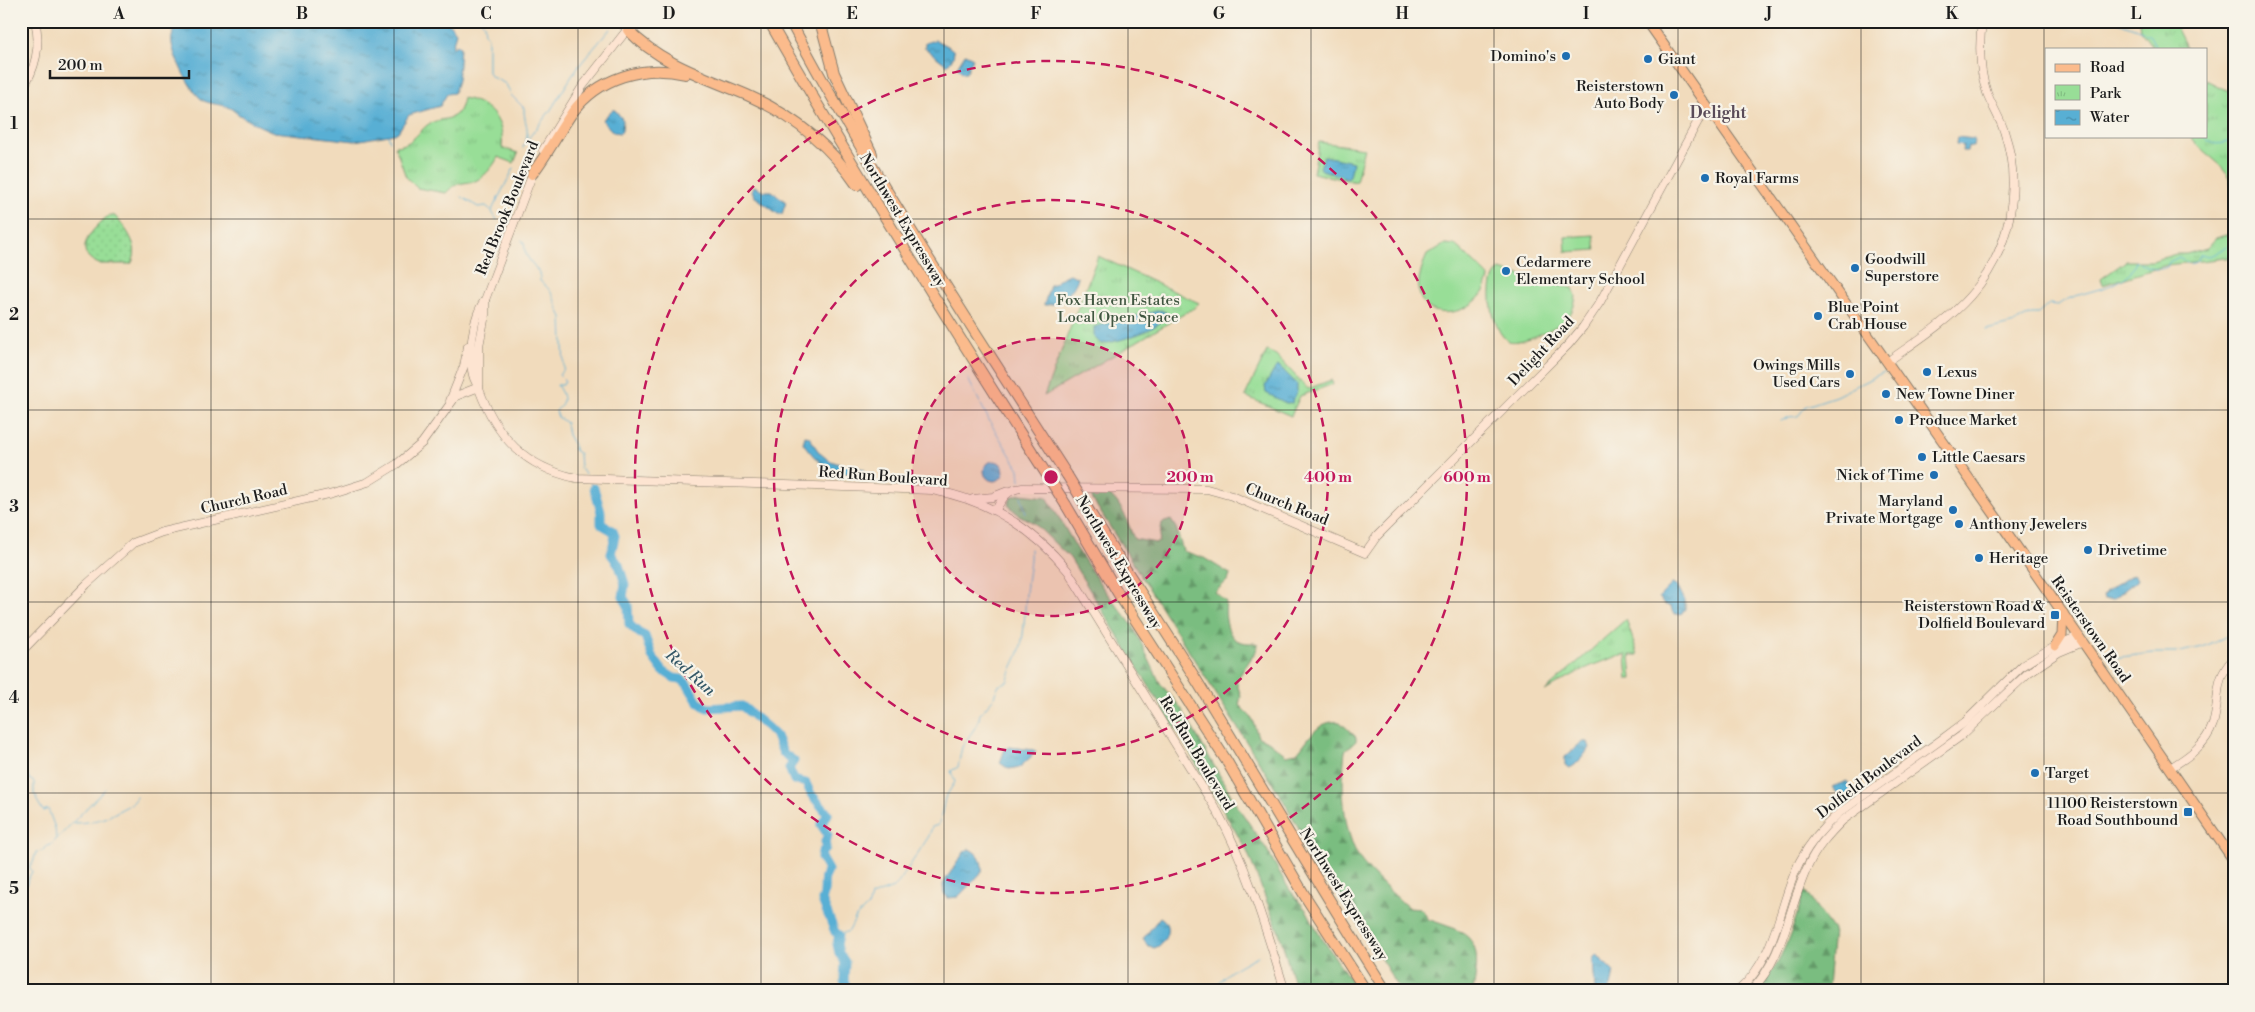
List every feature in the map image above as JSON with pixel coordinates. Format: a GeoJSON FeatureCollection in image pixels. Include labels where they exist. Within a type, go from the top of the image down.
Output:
{"type":"FeatureCollection","features":[{"type":"Feature","properties":{"kind":"highway","name":"Northwest Expressway"},"geometry":{"type":"LineString","coordinates":[[769,21],[846,156],[937,304],[1066,505],[1118,593],[1226,760],[1305,896],[1366,991]]}},
{"type":"Feature","properties":{"kind":"highway","name":"Northwest Expressway"},"geometry":{"type":"LineString","coordinates":[[790,21],[821,79],[922,248],[1196,679],[1319,887],[1386,991]]}},
{"type":"Feature","properties":{"kind":"highway"},"geometry":{"type":"LineString","coordinates":[[820,21],[828,56],[843,95],[922,248]]}},
{"type":"Feature","properties":{"kind":"highway"},"geometry":{"type":"LineString","coordinates":[[631,26],[643,45],[662,58],[784,114],[809,132],[830,151],[850,175],[937,304]]}},
{"type":"Feature","properties":{"kind":"highway"},"geometry":{"type":"LineString","coordinates":[[532,174],[579,106],[598,88],[613,80],[641,72],[662,70],[682,73],[721,85]]}},
{"type":"Feature","properties":{"kind":"main road"},"geometry":{"type":"LineString","coordinates":[[21,90],[35,64],[38,44],[34,21]]}},
{"type":"Feature","properties":{"kind":"main road"},"geometry":{"type":"LineString","coordinates":[[619,21],[631,26],[646,21]]}},
{"type":"Feature","properties":{"kind":"main road","name":"Reisterstown Road"},"geometry":{"type":"LineString","coordinates":[[1647,21],[2081,639],[2234,861]]}},
{"type":"Feature","properties":{"kind":"main road"},"geometry":{"type":"LineString","coordinates":[[1886,362],[1945,318],[1970,296],[1995,260],[2007,227],[2013,188],[2010,155],[2004,132],[1984,79],[1980,56],[1982,21]]}},
{"type":"Feature","properties":{"kind":"main road","name":"Red Brook Boulevard"},"geometry":{"type":"LineString","coordinates":[[482,303],[532,174],[550,137],[582,87],[631,26]]}},
{"type":"Feature","properties":{"kind":"main road","name":"Delight Road"},"geometry":{"type":"LineString","coordinates":[[1365,553],[1383,530],[1547,367],[1583,327],[1600,302],[1698,121],[1708,109]]}},
{"type":"Feature","properties":{"kind":"main road"},"geometry":{"type":"LineString","coordinates":[[450,404],[449,398],[464,366],[472,325],[482,303]]}},
{"type":"Feature","properties":{"kind":"main road","name":"Red Run Boulevard"},"geometry":{"type":"LineString","coordinates":[[482,303],[473,334],[473,377],[493,422],[508,441],[518,451],[548,469],[583,479],[596,480],[911,488],[969,499],[996,510],[1033,535],[1068,571],[1212,802],[1250,884],[1285,991]]}},
{"type":"Feature","properties":{"kind":"main road","name":"Church Road"},"geometry":{"type":"LineString","coordinates":[[21,652],[93,578],[133,543],[162,532],[333,493],[368,482],[393,467],[414,451],[430,434],[450,404],[460,393],[479,387]]}},
{"type":"Feature","properties":{"kind":"main road","name":"Church Road"},"geometry":{"type":"LineString","coordinates":[[969,499],[993,497],[1022,488],[1207,489],[1231,496],[1365,553]]}},
{"type":"Feature","properties":{"kind":"main road"},"geometry":{"type":"LineString","coordinates":[[996,510],[1003,497],[1012,490]]}},
{"type":"Feature","properties":{"kind":"main road"},"geometry":{"type":"LineString","coordinates":[[2055,646],[2062,634],[2062,613]]}},
{"type":"Feature","properties":{"kind":"main road","name":"Dolfield Boulevard"},"geometry":{"type":"LineString","coordinates":[[1738,991],[1755,973],[1766,955],[1800,861],[1827,824],[1839,813],[1945,738],[2023,665],[2055,646],[2081,639]]}},
{"type":"Feature","properties":{"kind":"main road","name":"Dolfield Boulevard"},"geometry":{"type":"LineString","coordinates":[[1751,991],[1770,966],[1778,951],[1808,864],[1832,831],[1843,820],[1961,736],[2028,673],[2081,639]]}},
{"type":"Feature","properties":{"kind":"main road"},"geometry":{"type":"LineString","coordinates":[[2170,768],[2192,754],[2209,734],[2213,723],[2216,692],[2221,674],[2234,658]]}},
{"type":"Feature","properties":{"kind":"green space"},"geometry":{"type":"Polygon","coordinates":[[[2139,21],[2173,21],[2186,48],[2153,48],[2140,30],[2139,21]]]}},
{"type":"Feature","properties":{"kind":"green space"},"geometry":{"type":"Polygon","coordinates":[[[2208,81],[2234,94],[2234,202],[2231,198],[2229,177],[2218,163],[2192,138],[2208,138],[2208,81]]]}},
{"type":"Feature","properties":{"kind":"green space"},"geometry":{"type":"Polygon","coordinates":[[[463,98],[481,104],[494,115],[501,130],[502,148],[518,153],[514,163],[498,157],[491,168],[480,179],[458,185],[446,193],[417,188],[406,177],[395,146],[409,142],[426,126],[453,116],[461,107],[463,98]]]}},
{"type":"Feature","properties":{"kind":"green space"},"geometry":{"type":"Polygon","coordinates":[[[1319,142],[1364,148],[1356,182],[1313,173],[1319,142]]]}},
{"type":"Feature","properties":{"kind":"green space"},"geometry":{"type":"Polygon","coordinates":[[[109,215],[115,216],[131,238],[135,251],[131,264],[99,264],[90,259],[86,253],[85,246],[91,233],[109,215]]]}},
{"type":"Feature","properties":{"kind":"green space"},"geometry":{"type":"Polygon","coordinates":[[[2234,229],[2234,257],[2167,265],[2103,285],[2101,279],[2126,261],[2152,261],[2207,248],[2216,238],[2230,235],[2234,229]]]}},
{"type":"Feature","properties":{"kind":"green space"},"geometry":{"type":"Polygon","coordinates":[[[1594,235],[1596,250],[1566,252],[1565,237],[1594,235]]]}},
{"type":"Feature","properties":{"kind":"green space"},"geometry":{"type":"Polygon","coordinates":[[[1445,244],[1455,245],[1489,277],[1483,292],[1472,304],[1457,311],[1442,312],[1429,308],[1421,298],[1419,280],[1427,255],[1445,244]]]}},
{"type":"Feature","properties":{"kind":"green space","name":"Fox Haven Estates Local Open Space"},"geometry":{"type":"Polygon","coordinates":[[[1098,256],[1199,303],[1194,308],[1044,396],[1098,256]]]}},
{"type":"Feature","properties":{"kind":"green space"},"geometry":{"type":"Polygon","coordinates":[[[1500,270],[1573,288],[1576,296],[1570,315],[1557,326],[1531,338],[1515,342],[1509,341],[1503,337],[1498,328],[1492,306],[1492,284],[1495,275],[1500,270]]]}},
{"type":"Feature","properties":{"kind":"green space"},"geometry":{"type":"Polygon","coordinates":[[[1267,351],[1276,355],[1308,389],[1331,380],[1333,384],[1300,396],[1291,416],[1245,396],[1267,351]]]}},
{"type":"Feature","properties":{"kind":"green space"},"geometry":{"type":"Polygon","coordinates":[[[1100,492],[1107,493],[1118,503],[1134,539],[1159,542],[1162,523],[1171,520],[1176,528],[1183,551],[1204,558],[1230,574],[1228,580],[1215,592],[1226,602],[1227,626],[1232,636],[1242,642],[1258,644],[1256,651],[1236,681],[1241,696],[1239,705],[1252,718],[1258,737],[1268,741],[1286,755],[1297,753],[1315,731],[1332,722],[1340,722],[1356,737],[1356,741],[1345,751],[1343,778],[1346,821],[1354,848],[1369,870],[1409,908],[1421,909],[1427,919],[1455,929],[1471,941],[1475,949],[1476,959],[1473,991],[1401,991],[1301,832],[1282,798],[1091,497],[1100,492]]]}},
{"type":"Feature","properties":{"kind":"green space"},"geometry":{"type":"Polygon","coordinates":[[[1020,494],[1047,497],[1077,549],[1103,588],[1133,626],[1160,683],[1181,708],[1236,804],[1267,850],[1289,889],[1307,911],[1319,934],[1358,991],[1296,991],[1280,935],[1247,851],[1181,738],[1070,558],[1034,523],[1019,515],[1008,505],[1011,497],[1020,494]]]}},
{"type":"Feature","properties":{"kind":"green space"},"geometry":{"type":"Polygon","coordinates":[[[1626,619],[1638,655],[1630,655],[1632,679],[1628,679],[1626,655],[1594,665],[1545,691],[1626,619]]]}},
{"type":"Feature","properties":{"kind":"green space"},"geometry":{"type":"Polygon","coordinates":[[[1804,890],[1833,930],[1828,986],[1784,991],[1758,991],[1787,943],[1804,890]]]}},
{"type":"Feature","properties":{"kind":"water"},"geometry":{"type":"Polygon","coordinates":[[[175,21],[447,21],[456,32],[452,48],[457,45],[460,47],[458,80],[454,93],[447,94],[440,106],[409,115],[398,132],[394,134],[355,141],[274,132],[253,123],[228,107],[204,101],[199,97],[184,75],[173,50],[172,36],[175,21]]]}},
{"type":"Feature","properties":{"kind":"water"},"geometry":{"type":"Polygon","coordinates":[[[935,40],[954,51],[953,58],[947,65],[925,48],[925,43],[935,40]]]}},
{"type":"Feature","properties":{"kind":"water"},"geometry":{"type":"Polygon","coordinates":[[[965,54],[973,58],[966,73],[963,73],[957,67],[965,54]]]}},
{"type":"Feature","properties":{"kind":"water"},"geometry":{"type":"Polygon","coordinates":[[[612,110],[615,110],[623,120],[620,133],[613,132],[602,120],[612,110]]]}},
{"type":"Feature","properties":{"kind":"water"},"geometry":{"type":"Polygon","coordinates":[[[1957,137],[1974,139],[1973,147],[1968,146],[1967,151],[1962,151],[1963,145],[1956,144],[1957,137]]]}},
{"type":"Feature","properties":{"kind":"water"},"geometry":{"type":"Polygon","coordinates":[[[1324,156],[1353,162],[1350,176],[1347,178],[1322,170],[1320,168],[1324,156]]]}},
{"type":"Feature","properties":{"kind":"water"},"geometry":{"type":"Polygon","coordinates":[[[754,186],[764,191],[772,191],[786,202],[782,214],[778,214],[754,196],[752,190],[754,186]]]}},
{"type":"Feature","properties":{"kind":"water"},"geometry":{"type":"Polygon","coordinates":[[[1070,274],[1078,278],[1069,293],[1060,301],[1044,305],[1050,285],[1070,274]]]}},
{"type":"Feature","properties":{"kind":"water"},"geometry":{"type":"Polygon","coordinates":[[[1161,310],[1167,313],[1164,319],[1148,330],[1117,341],[1101,344],[1094,337],[1094,327],[1161,310]]]}},
{"type":"Feature","properties":{"kind":"water"},"geometry":{"type":"Polygon","coordinates":[[[1279,366],[1297,384],[1297,392],[1292,403],[1288,404],[1266,393],[1265,386],[1276,367],[1279,366]]]}},
{"type":"Feature","properties":{"kind":"water"},"geometry":{"type":"Polygon","coordinates":[[[805,436],[810,437],[820,453],[826,458],[838,464],[864,469],[865,472],[845,473],[822,464],[803,443],[805,436]]]}},
{"type":"Feature","properties":{"kind":"water"},"geometry":{"type":"Polygon","coordinates":[[[994,461],[1001,464],[1004,471],[1001,478],[994,481],[987,478],[984,471],[987,464],[994,461]]]}},
{"type":"Feature","properties":{"kind":"water"},"geometry":{"type":"Polygon","coordinates":[[[2133,574],[2137,579],[2136,581],[2113,599],[2104,599],[2103,596],[2107,591],[2133,574]]]}},
{"type":"Feature","properties":{"kind":"water"},"geometry":{"type":"Polygon","coordinates":[[[1672,584],[1677,585],[1685,601],[1685,609],[1680,615],[1673,613],[1671,607],[1664,604],[1659,597],[1672,584]]]}},
{"type":"Feature","properties":{"kind":"water"},"geometry":{"type":"Polygon","coordinates":[[[1582,742],[1588,742],[1590,748],[1578,762],[1569,768],[1565,765],[1565,757],[1582,742]]]}},
{"type":"Feature","properties":{"kind":"water"},"geometry":{"type":"Polygon","coordinates":[[[1010,747],[1034,750],[1036,752],[1020,767],[1009,769],[1000,763],[1005,749],[1010,747]]]}},
{"type":"Feature","properties":{"kind":"water"},"geometry":{"type":"Polygon","coordinates":[[[1847,781],[1852,790],[1849,794],[1840,796],[1832,787],[1847,781]]]}},
{"type":"Feature","properties":{"kind":"water"},"geometry":{"type":"Polygon","coordinates":[[[969,849],[980,858],[982,872],[958,897],[948,898],[944,894],[943,885],[965,851],[969,849]]]}},
{"type":"Feature","properties":{"kind":"water"},"geometry":{"type":"Polygon","coordinates":[[[1160,917],[1167,925],[1167,930],[1164,940],[1154,948],[1147,945],[1143,939],[1160,917]]]}},
{"type":"Feature","properties":{"kind":"water"},"geometry":{"type":"Polygon","coordinates":[[[1596,954],[1614,972],[1611,987],[1607,991],[1595,990],[1593,959],[1596,954]]]}},
{"type":"Feature","properties":{"kind":"waterway"},"geometry":{"type":"LineString","coordinates":[[481,21],[484,24],[485,33],[488,37],[488,72],[492,77],[506,84],[511,95],[524,108],[527,136],[523,148]]}},
{"type":"Feature","properties":{"kind":"waterway"},"geometry":{"type":"LineString","coordinates":[[2116,21],[2150,36],[2156,48]]}},
{"type":"Feature","properties":{"kind":"waterway"},"geometry":{"type":"LineString","coordinates":[[527,140],[550,111],[577,68],[610,29]]}},
{"type":"Feature","properties":{"kind":"waterway"},"geometry":{"type":"LineString","coordinates":[[388,135],[390,141]]}},
{"type":"Feature","properties":{"kind":"waterway"},"geometry":{"type":"LineString","coordinates":[[2205,138],[2217,144],[2228,142],[2234,147]]}},
{"type":"Feature","properties":{"kind":"waterway"},"geometry":{"type":"LineString","coordinates":[[497,220],[492,212],[493,208],[514,168]]}},
{"type":"Feature","properties":{"kind":"waterway"},"geometry":{"type":"LineString","coordinates":[[462,197],[478,207],[486,206],[491,210]]}},
{"type":"Feature","properties":{"kind":"waterway"},"geometry":{"type":"LineString","coordinates":[[522,240],[525,251],[540,276],[540,281],[552,293],[562,317],[564,369],[559,375],[565,381],[563,385],[557,385],[563,401],[556,411],[558,417],[566,423],[574,450],[579,453],[580,468],[585,474]]}},
{"type":"Feature","properties":{"kind":"waterway"},"geometry":{"type":"LineString","coordinates":[[1986,330],[2015,323],[2031,314],[2038,314],[2049,304],[2058,305],[2078,295],[2113,284],[2123,279],[2131,271],[2136,261],[2150,268],[2158,269],[2167,267],[2169,262],[2179,257],[2190,264],[2196,262],[2201,254],[2208,256],[2214,254],[2234,242]]}},
{"type":"Feature","properties":{"kind":"waterway"},"geometry":{"type":"LineString","coordinates":[[1781,421],[1789,417],[1798,416],[1806,406],[1836,396],[1884,372]]}},
{"type":"Feature","properties":{"kind":"waterway"},"geometry":{"type":"LineString","coordinates":[[968,379],[991,424],[1019,469],[1020,480]]}},
{"type":"Feature","properties":{"kind":"waterway","name":"Red Run"},"geometry":{"type":"LineString","coordinates":[[590,482],[594,488]]}},
{"type":"Feature","properties":{"kind":"waterway","name":"Red Run"},"geometry":{"type":"LineString","coordinates":[[594,488],[601,512],[601,524],[613,531],[615,536],[611,554],[619,565],[625,584],[623,597],[628,605],[629,624],[645,636],[652,656],[663,671],[674,678],[681,679],[687,684],[698,702],[707,708],[742,706],[768,728],[776,736],[783,753],[794,761],[789,768],[794,780],[806,783],[811,794],[828,814],[821,825],[828,835],[825,841],[826,848],[822,852],[821,858],[828,870],[825,877],[822,900],[835,932],[839,935],[837,944],[839,953],[845,962],[844,981],[849,991]]}},
{"type":"Feature","properties":{"kind":"waterway"},"geometry":{"type":"LineString","coordinates":[[1021,496],[1026,513]]}},
{"type":"Feature","properties":{"kind":"waterway"},"geometry":{"type":"LineString","coordinates":[[839,935],[849,931],[856,917],[869,905],[871,896],[893,888],[899,882],[929,836],[932,827],[938,825],[940,821],[945,798],[955,782],[951,771],[958,767],[962,747],[978,723],[980,714],[993,699],[998,686],[1008,681],[1019,653],[1023,633],[1030,549]]}},
{"type":"Feature","properties":{"kind":"waterway"},"geometry":{"type":"LineString","coordinates":[[2113,658],[2153,653],[2175,653],[2203,647],[2234,633]]}},
{"type":"Feature","properties":{"kind":"waterway"},"geometry":{"type":"LineString","coordinates":[[21,766],[26,771],[29,779],[34,782],[34,795],[37,796],[36,799],[43,811],[48,809],[55,828],[56,839]]}},
{"type":"Feature","properties":{"kind":"waterway"},"geometry":{"type":"LineString","coordinates":[[21,896],[32,872],[29,866],[33,863],[36,852],[43,851],[45,847],[51,845],[105,789]]}},
{"type":"Feature","properties":{"kind":"waterway"},"geometry":{"type":"LineString","coordinates":[[71,823],[91,822],[102,819],[130,805],[137,797]]}},
{"type":"Feature","properties":{"kind":"waterway"},"geometry":{"type":"LineString","coordinates":[[21,900],[24,905],[21,910]]}},
{"type":"Feature","properties":{"kind":"waterway"},"geometry":{"type":"LineString","coordinates":[[1212,991],[1227,974],[1258,956]]}},
{"type":"Feature","properties":{"kind":"waterway"},"geometry":{"type":"LineString","coordinates":[[2223,991],[2234,987]]}},
{"type":"Feature","properties":{"kind":"waterway"},"geometry":{"type":"LineString","coordinates":[[1178,991],[1189,991]]}},
{"type":"Feature","properties":{"kind":"place","name":"Domino's"},"geometry":{"type":"Point","coordinates":[1566,56]}},
{"type":"Feature","properties":{"kind":"place","name":"Giant"},"geometry":{"type":"Point","coordinates":[1648,59]}},
{"type":"Feature","properties":{"kind":"place","name":"Reisterstown Auto Body"},"geometry":{"type":"Point","coordinates":[1674,95]}},
{"type":"Feature","properties":{"kind":"place","name":"Royal Farms"},"geometry":{"type":"Point","coordinates":[1705,178]}},
{"type":"Feature","properties":{"kind":"place","name":"Goodwill Superstore"},"geometry":{"type":"Point","coordinates":[1855,268]}},
{"type":"Feature","properties":{"kind":"place","name":"Cedarmere Elementary School"},"geometry":{"type":"Point","coordinates":[1506,271]}},
{"type":"Feature","properties":{"kind":"place","name":"Blue Point Crab House"},"geometry":{"type":"Point","coordinates":[1818,316]}},
{"type":"Feature","properties":{"kind":"place","name":"Lexus"},"geometry":{"type":"Point","coordinates":[1927,372]}},
{"type":"Feature","properties":{"kind":"place","name":"Owings Mills Used Cars"},"geometry":{"type":"Point","coordinates":[1850,374]}},
{"type":"Feature","properties":{"kind":"place","name":"New Towne Diner"},"geometry":{"type":"Point","coordinates":[1886,394]}},
{"type":"Feature","properties":{"kind":"place","name":"Produce Market"},"geometry":{"type":"Point","coordinates":[1899,420]}},
{"type":"Feature","properties":{"kind":"place","name":"Little Caesars"},"geometry":{"type":"Point","coordinates":[1922,457]}},
{"type":"Feature","properties":{"kind":"place","name":"Nick of Time"},"geometry":{"type":"Point","coordinates":[1934,475]}},
{"type":"Feature","properties":{"kind":"place","name":"Maryland Private Mortgage"},"geometry":{"type":"Point","coordinates":[1953,510]}},
{"type":"Feature","properties":{"kind":"place","name":"Anthony Jewelers"},"geometry":{"type":"Point","coordinates":[1959,524]}},
{"type":"Feature","properties":{"kind":"place","name":"Drivetime"},"geometry":{"type":"Point","coordinates":[2088,550]}},
{"type":"Feature","properties":{"kind":"place","name":"Heritage"},"geometry":{"type":"Point","coordinates":[1979,558]}},
{"type":"Feature","properties":{"kind":"place","name":"Reisterstown Road & Dolfield Boulevard"},"geometry":{"type":"Point","coordinates":[2055,615]}},
{"type":"Feature","properties":{"kind":"place","name":"Target"},"geometry":{"type":"Point","coordinates":[2035,773]}},
{"type":"Feature","properties":{"kind":"place","name":"11100 Reisterstown Road Southbound"},"geometry":{"type":"Point","coordinates":[2188,812]}},
{"type":"Feature","properties":{"kind":"district","name":"Delight"},"geometry":{"type":"Point","coordinates":[1718,112]}}]}
